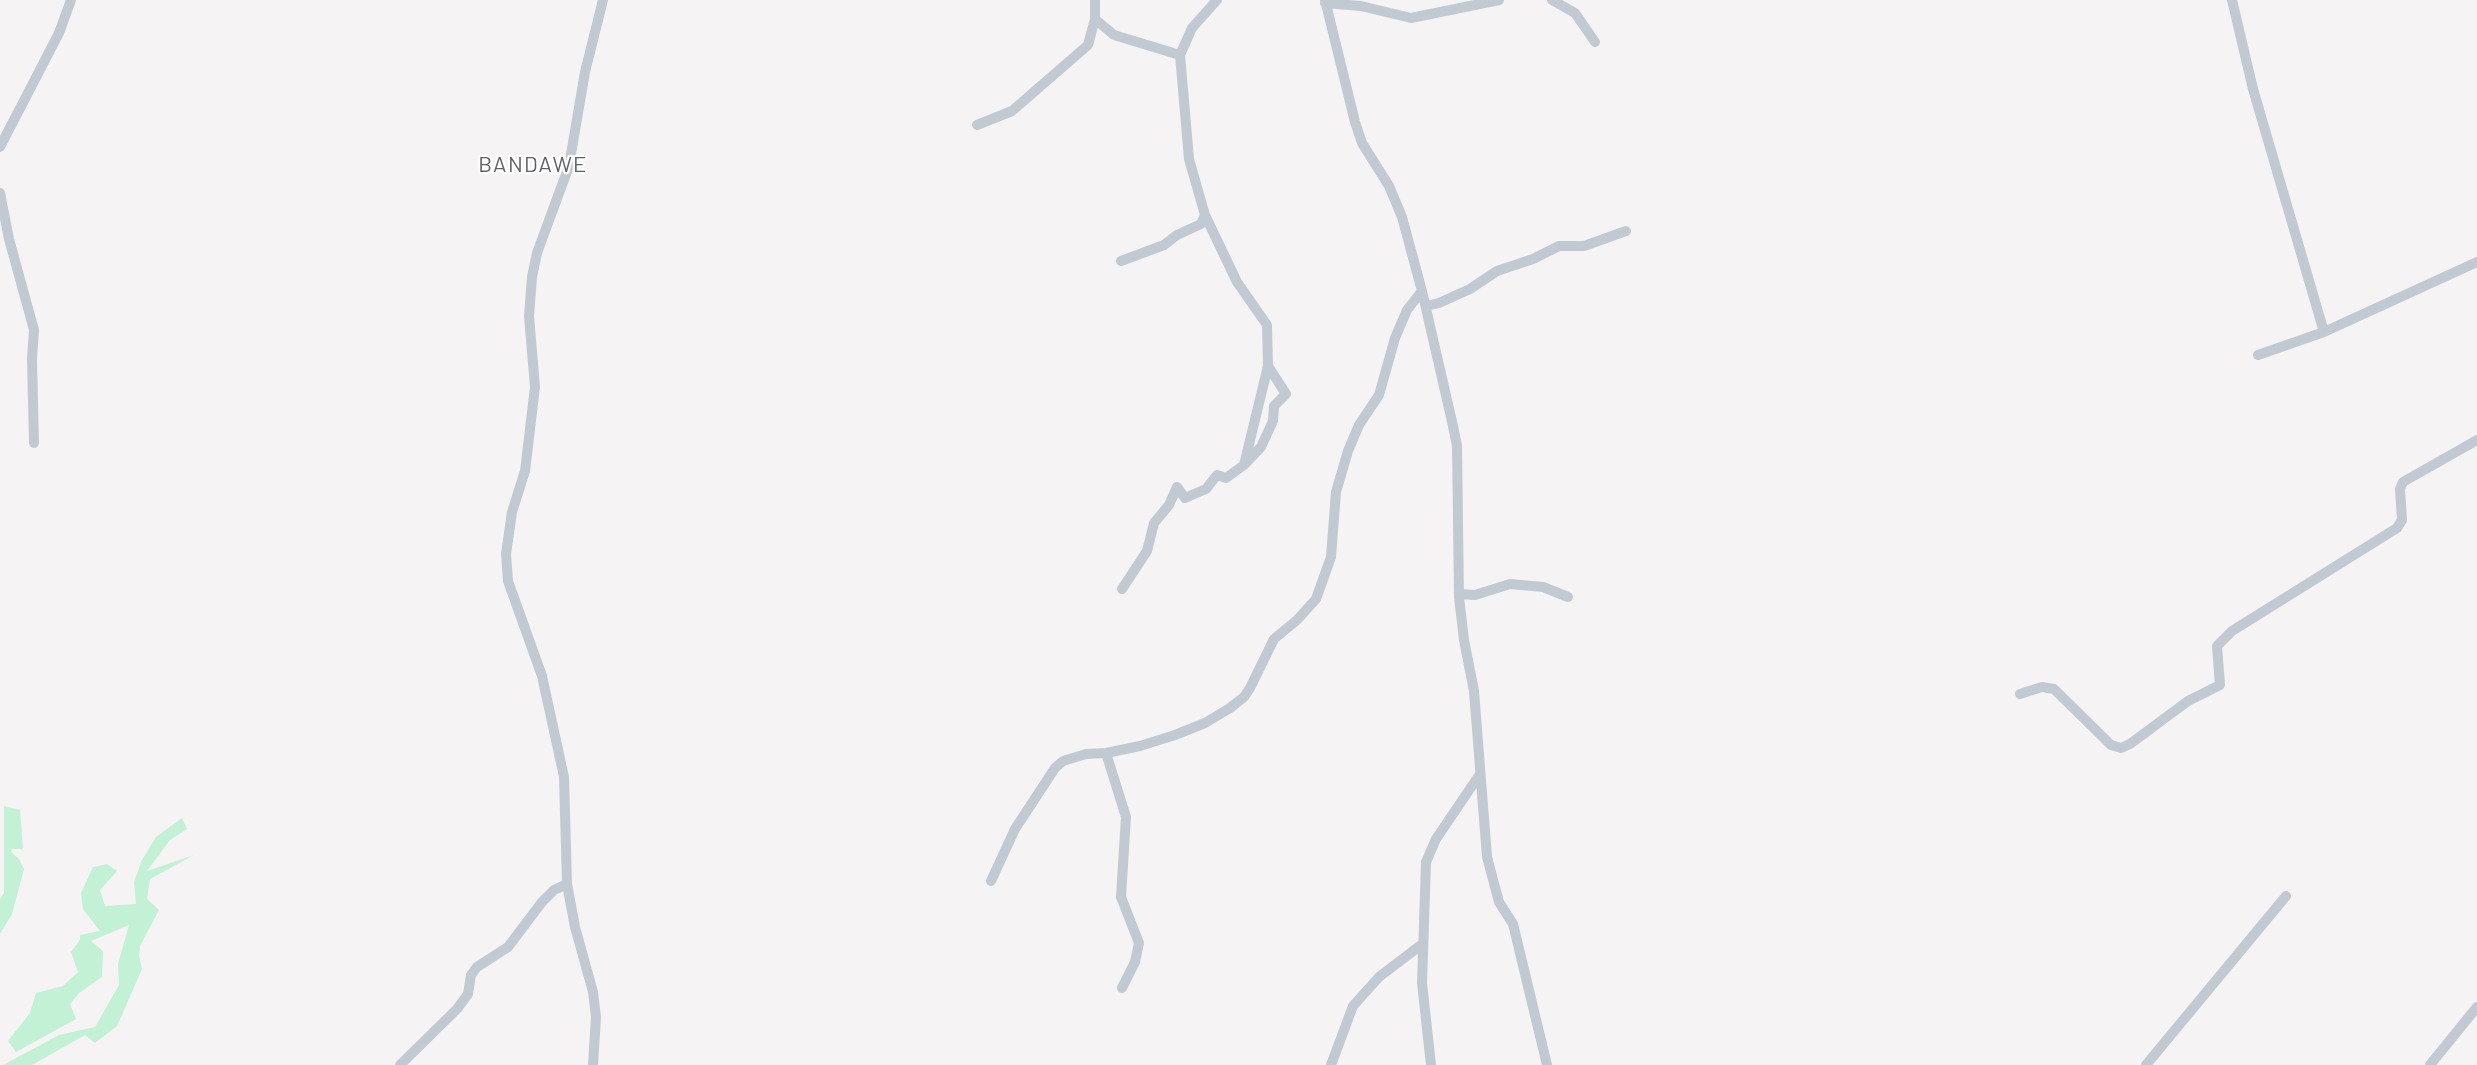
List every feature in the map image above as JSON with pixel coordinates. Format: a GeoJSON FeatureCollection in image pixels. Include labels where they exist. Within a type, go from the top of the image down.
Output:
{"type":"FeatureCollection","features":[{"type":"Feature","properties":{"kind":"street"},"geometry":{"type":"LineString","coordinates":[[0,147],[59,33],[71,0]]}},
{"type":"Feature","properties":{"kind":"street"},"geometry":{"type":"LineString","coordinates":[[593,1065],[596,1017],[593,992],[575,927],[567,884],[564,777],[542,676],[508,581],[506,554],[512,512],[525,471],[535,387],[529,315],[532,277],[537,253],[569,166],[585,72],[603,0]]}},
{"type":"Feature","properties":{"kind":"street"},"geometry":{"type":"LineString","coordinates":[[977,125],[1012,111],[1076,58],[1088,45],[1095,19],[1095,0]]}},
{"type":"Feature","properties":{"kind":"street"},"geometry":{"type":"LineString","coordinates":[[1217,0],[1192,28],[1180,55],[1189,159],[1204,215],[1237,282],[1267,325],[1268,366],[1244,465]]}},
{"type":"Feature","properties":{"kind":"street"},"geometry":{"type":"LineString","coordinates":[[1499,0],[1411,18],[1361,6],[1325,1],[1362,143],[1389,186],[1402,217],[1426,306],[1457,446],[1460,594],[1464,640],[1474,691],[1487,856],[1499,902],[1513,924],[1547,1065]]}},
{"type":"Feature","properties":{"kind":"street"},"geometry":{"type":"LineString","coordinates":[[1552,0],[1575,13],[1595,42]]}},
{"type":"Feature","properties":{"kind":"street"},"geometry":{"type":"LineString","coordinates":[[2232,0],[2256,100],[2324,332]]}},
{"type":"Feature","properties":{"kind":"street"},"geometry":{"type":"LineString","coordinates":[[1095,19],[1114,35],[1180,55]]}},
{"type":"Feature","properties":{"kind":"street"},"geometry":{"type":"LineString","coordinates":[[0,193],[9,239],[34,330],[32,359],[34,443]]}},
{"type":"Feature","properties":{"kind":"street"},"geometry":{"type":"LineString","coordinates":[[1121,261],[1164,245],[1201,224],[1204,215]]}},
{"type":"Feature","properties":{"kind":"street"},"geometry":{"type":"LineString","coordinates":[[1426,306],[1439,303],[1470,289],[1497,271],[1533,259],[1559,246],[1584,246],[1626,231]]}},
{"type":"Feature","properties":{"kind":"street"},"geometry":{"type":"LineString","coordinates":[[2258,355],[2324,332],[2477,262]]}},
{"type":"Feature","properties":{"kind":"street"},"geometry":{"type":"LineString","coordinates":[[991,881],[1016,829],[1055,768],[1070,757],[1106,753],[1175,735],[1205,723],[1230,708],[1244,697],[1250,688],[1274,639],[1317,599],[1331,557],[1336,492],[1347,451],[1359,425],[1379,395],[1395,338],[1407,310],[1422,291]]}},
{"type":"Feature","properties":{"kind":"street"},"geometry":{"type":"LineString","coordinates":[[1122,589],[1147,552],[1154,523],[1169,505],[1177,487],[1185,498],[1206,489],[1217,475],[1226,478],[1244,465],[1262,447],[1273,421],[1274,406],[1286,394],[1268,366]]}},
{"type":"Feature","properties":{"kind":"street"},"geometry":{"type":"LineString","coordinates":[[2020,694],[2042,687],[2054,689],[2111,745],[2121,748],[2130,744],[2188,701],[2220,685],[2217,646],[2232,631],[2397,528],[2402,520],[2400,489],[2403,482],[2477,440]]}},
{"type":"Feature","properties":{"kind":"street"},"geometry":{"type":"LineString","coordinates":[[1460,594],[1475,595],[1510,584],[1543,587],[1568,597]]}},
{"type":"Feature","properties":{"kind":"street"},"geometry":{"type":"LineString","coordinates":[[1106,753],[1126,817],[1121,897],[1139,943],[1135,962],[1122,988]]}},
{"type":"Feature","properties":{"kind":"street"},"geometry":{"type":"LineString","coordinates":[[1431,1065],[1422,983],[1421,945],[1426,862],[1430,852],[1480,774]]}},
{"type":"Feature","properties":{"kind":"street"},"geometry":{"type":"LineString","coordinates":[[400,1065],[457,1009],[468,994],[471,975],[477,967],[508,947],[542,902],[554,890],[567,884]]}},
{"type":"Feature","properties":{"kind":"street"},"geometry":{"type":"LineString","coordinates":[[2146,1065],[2286,896]]}},
{"type":"Feature","properties":{"kind":"street"},"geometry":{"type":"LineString","coordinates":[[1331,1065],[1353,1006],[1379,977],[1421,945]]}},
{"type":"Feature","properties":{"kind":"street"},"geometry":{"type":"LineString","coordinates":[[2430,1065],[2477,1007]]}},
{"type":"Feature","properties":{"kind":"green space"},"geometry":{"type":"Polygon","coordinates":[[[4,806],[20,810],[23,849],[12,849],[11,852],[19,859],[24,869],[12,914],[0,934],[0,899],[4,893],[4,806]]]}},
{"type":"Feature","properties":{"kind":"green space"},"geometry":{"type":"Polygon","coordinates":[[[182,818],[187,829],[170,840],[147,871],[194,855],[150,879],[147,899],[159,910],[140,946],[139,956],[142,969],[117,1026],[95,1043],[85,1035],[32,1065],[3,1065],[59,1035],[95,1027],[119,985],[118,964],[129,925],[91,941],[103,951],[102,977],[79,993],[70,1004],[76,1019],[16,1052],[8,1041],[30,1013],[36,993],[63,986],[78,972],[71,952],[80,940],[80,935],[100,931],[83,909],[81,893],[93,867],[107,864],[117,871],[100,890],[105,906],[136,904],[134,882],[142,860],[156,837],[182,818]]]}},
{"type":"Feature","properties":{"kind":"district","name":"BANDAWE"},"geometry":{"type":"Point","coordinates":[533,165]}}]}
